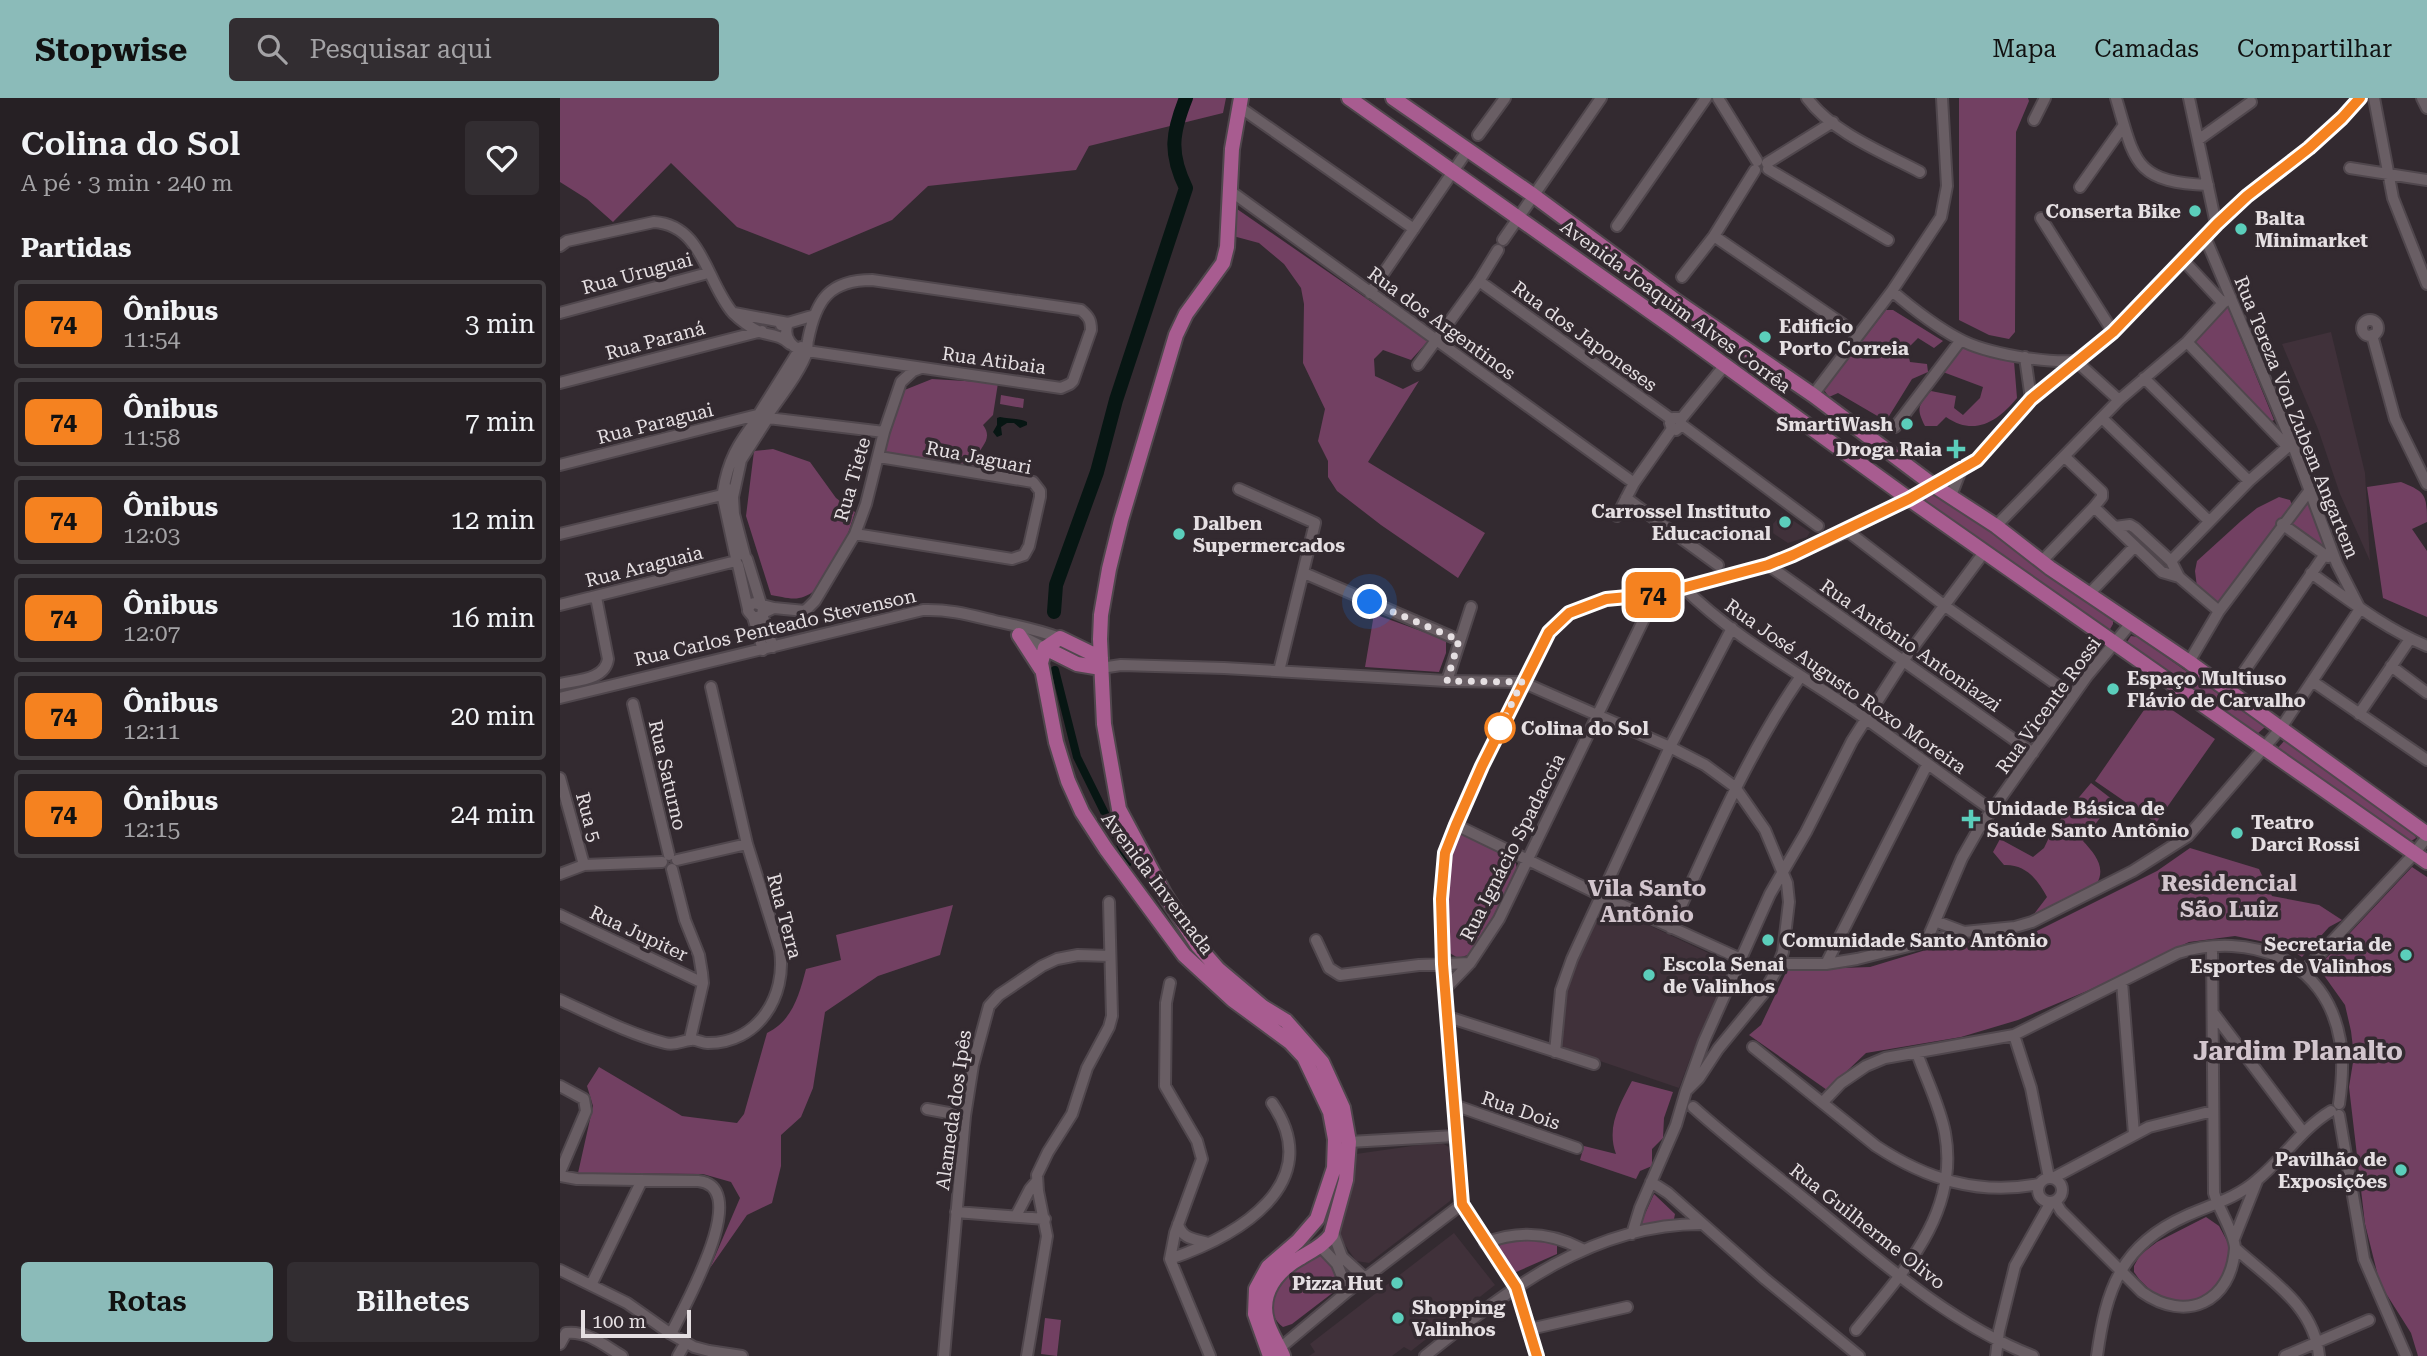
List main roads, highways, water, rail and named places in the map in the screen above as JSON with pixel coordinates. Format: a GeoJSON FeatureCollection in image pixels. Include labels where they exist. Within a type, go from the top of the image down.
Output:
{"type":"FeatureCollection","features":[{"type":"Feature","properties":{"kind":"main road","name":"Avenida Joaquim Alves Corrêa"},"geometry":{"type":"LineString","coordinates":[[1349,98],[1659,317],[1909,499],[2421,858]]}},
{"type":"Feature","properties":{"kind":"main road","name":"Avenida Joaquim Alves Corrêa"},"geometry":{"type":"LineString","coordinates":[[1393,98],[1533,195],[1676,301],[1813,395],[1933,485],[1996,526],[2042,561],[2189,662],[2427,835]]}},
{"type":"Feature","properties":{"kind":"main road","name":"Avenida Invernada"},"geometry":{"type":"LineString","coordinates":[[1240,102],[1232,149],[1227,247],[1223,262],[1186,314],[1176,335],[1121,520],[1105,592],[1107,661],[1104,724],[1119,809],[1150,867],[1198,946],[1218,969],[1263,1007],[1286,1021],[1322,1062],[1343,1108],[1349,1142],[1346,1180],[1332,1230],[1328,1239],[1320,1246],[1283,1269],[1273,1279],[1267,1294],[1266,1320],[1278,1354]]}},
{"type":"Feature","properties":{"kind":"main road"},"geometry":{"type":"LineString","coordinates":[[1659,317],[1658,308],[1663,301],[1676,301]]}},
{"type":"Feature","properties":{"kind":"main road"},"geometry":{"type":"LineString","coordinates":[[1725,365],[1734,342]]}},
{"type":"Feature","properties":{"kind":"main road"},"geometry":{"type":"LineString","coordinates":[[1019,635],[1042,671]]}},
{"type":"Feature","properties":{"kind":"main road","name":"Rua Carlos Penteado Stevenson"},"geometry":{"type":"LineString","coordinates":[[1059,638],[1107,661],[1077,664],[1045,648],[1059,638]]}},
{"type":"Feature","properties":{"kind":"main road","name":"Avenida Invernada"},"geometry":{"type":"LineString","coordinates":[[1045,648],[1041,663],[1056,742],[1068,781],[1082,812],[1184,955],[1233,1000],[1290,1042],[1304,1057],[1330,1112],[1335,1155],[1329,1187],[1317,1219],[1298,1241],[1268,1267],[1256,1289],[1257,1326],[1278,1354]]}},
{"type":"Feature","properties":{"kind":"main road"},"geometry":{"type":"LineString","coordinates":[[1317,1219],[1311,1239],[1320,1246]]}},
{"type":"Feature","properties":{"kind":"waterway"},"geometry":{"type":"LineString","coordinates":[[1054,612],[1056,585],[1097,472],[1116,400],[1186,188],[1177,164],[1174,143],[1186,98]]}},
{"type":"Feature","properties":{"kind":"waterway"},"geometry":{"type":"LineString","coordinates":[[1055,670],[1077,757],[1129,862]]}},
{"type":"Feature","properties":{"kind":"place","name":"Conserta Bike"},"geometry":{"type":"Point","coordinates":[2195,211]}},
{"type":"Feature","properties":{"kind":"place","name":"Balta Minimarket"},"geometry":{"type":"Point","coordinates":[2241,229]}},
{"type":"Feature","properties":{"kind":"place","name":"Edificio Porto Correia"},"geometry":{"type":"Point","coordinates":[1765,337]}},
{"type":"Feature","properties":{"kind":"place","name":"SmartiWash"},"geometry":{"type":"Point","coordinates":[1907,424]}},
{"type":"Feature","properties":{"kind":"place","name":"Droga Raia"},"geometry":{"type":"Point","coordinates":[1956,449]}},
{"type":"Feature","properties":{"kind":"place","name":"Carrossel Instituto Educacional"},"geometry":{"type":"Point","coordinates":[1785,522]}},
{"type":"Feature","properties":{"kind":"place","name":"Dalben Supermercados"},"geometry":{"type":"Point","coordinates":[1179,534]}},
{"type":"Feature","properties":{"kind":"place","name":"Espaço Multiuso Flávio de Carvalho"},"geometry":{"type":"Point","coordinates":[2113,689]}},
{"type":"Feature","properties":{"kind":"place","name":"Colina do Sol"},"geometry":{"type":"Point","coordinates":[1500,728]}},
{"type":"Feature","properties":{"kind":"place","name":"Unidade Básica de Saúde Santo Antônio"},"geometry":{"type":"Point","coordinates":[1971,819]}},
{"type":"Feature","properties":{"kind":"place","name":"Teatro Darci Rossi"},"geometry":{"type":"Point","coordinates":[2237,833]}},
{"type":"Feature","properties":{"kind":"place","name":"Comunidade Santo Antônio"},"geometry":{"type":"Point","coordinates":[1768,940]}},
{"type":"Feature","properties":{"kind":"place","name":"Secretaria de Esportes de Valinhos"},"geometry":{"type":"Point","coordinates":[2406,955]}},
{"type":"Feature","properties":{"kind":"place","name":"Escola Senai de Valinhos"},"geometry":{"type":"Point","coordinates":[1649,975]}},
{"type":"Feature","properties":{"kind":"place","name":"Pavilhão de Exposições"},"geometry":{"type":"Point","coordinates":[2401,1170]}},
{"type":"Feature","properties":{"kind":"place","name":"Pizza Hut"},"geometry":{"type":"Point","coordinates":[1397,1283]}},
{"type":"Feature","properties":{"kind":"place","name":"Shopping Valinhos"},"geometry":{"type":"Point","coordinates":[1398,1318]}},
{"type":"Feature","properties":{"kind":"district","name":"Residencial São Luiz"},"geometry":{"type":"Point","coordinates":[2229,896]}},
{"type":"Feature","properties":{"kind":"district","name":"Vila Santo Antônio"},"geometry":{"type":"Point","coordinates":[1647,901]}},
{"type":"Feature","properties":{"kind":"district","name":"Jardim Planalto"},"geometry":{"type":"Point","coordinates":[2298,1051]}}]}
